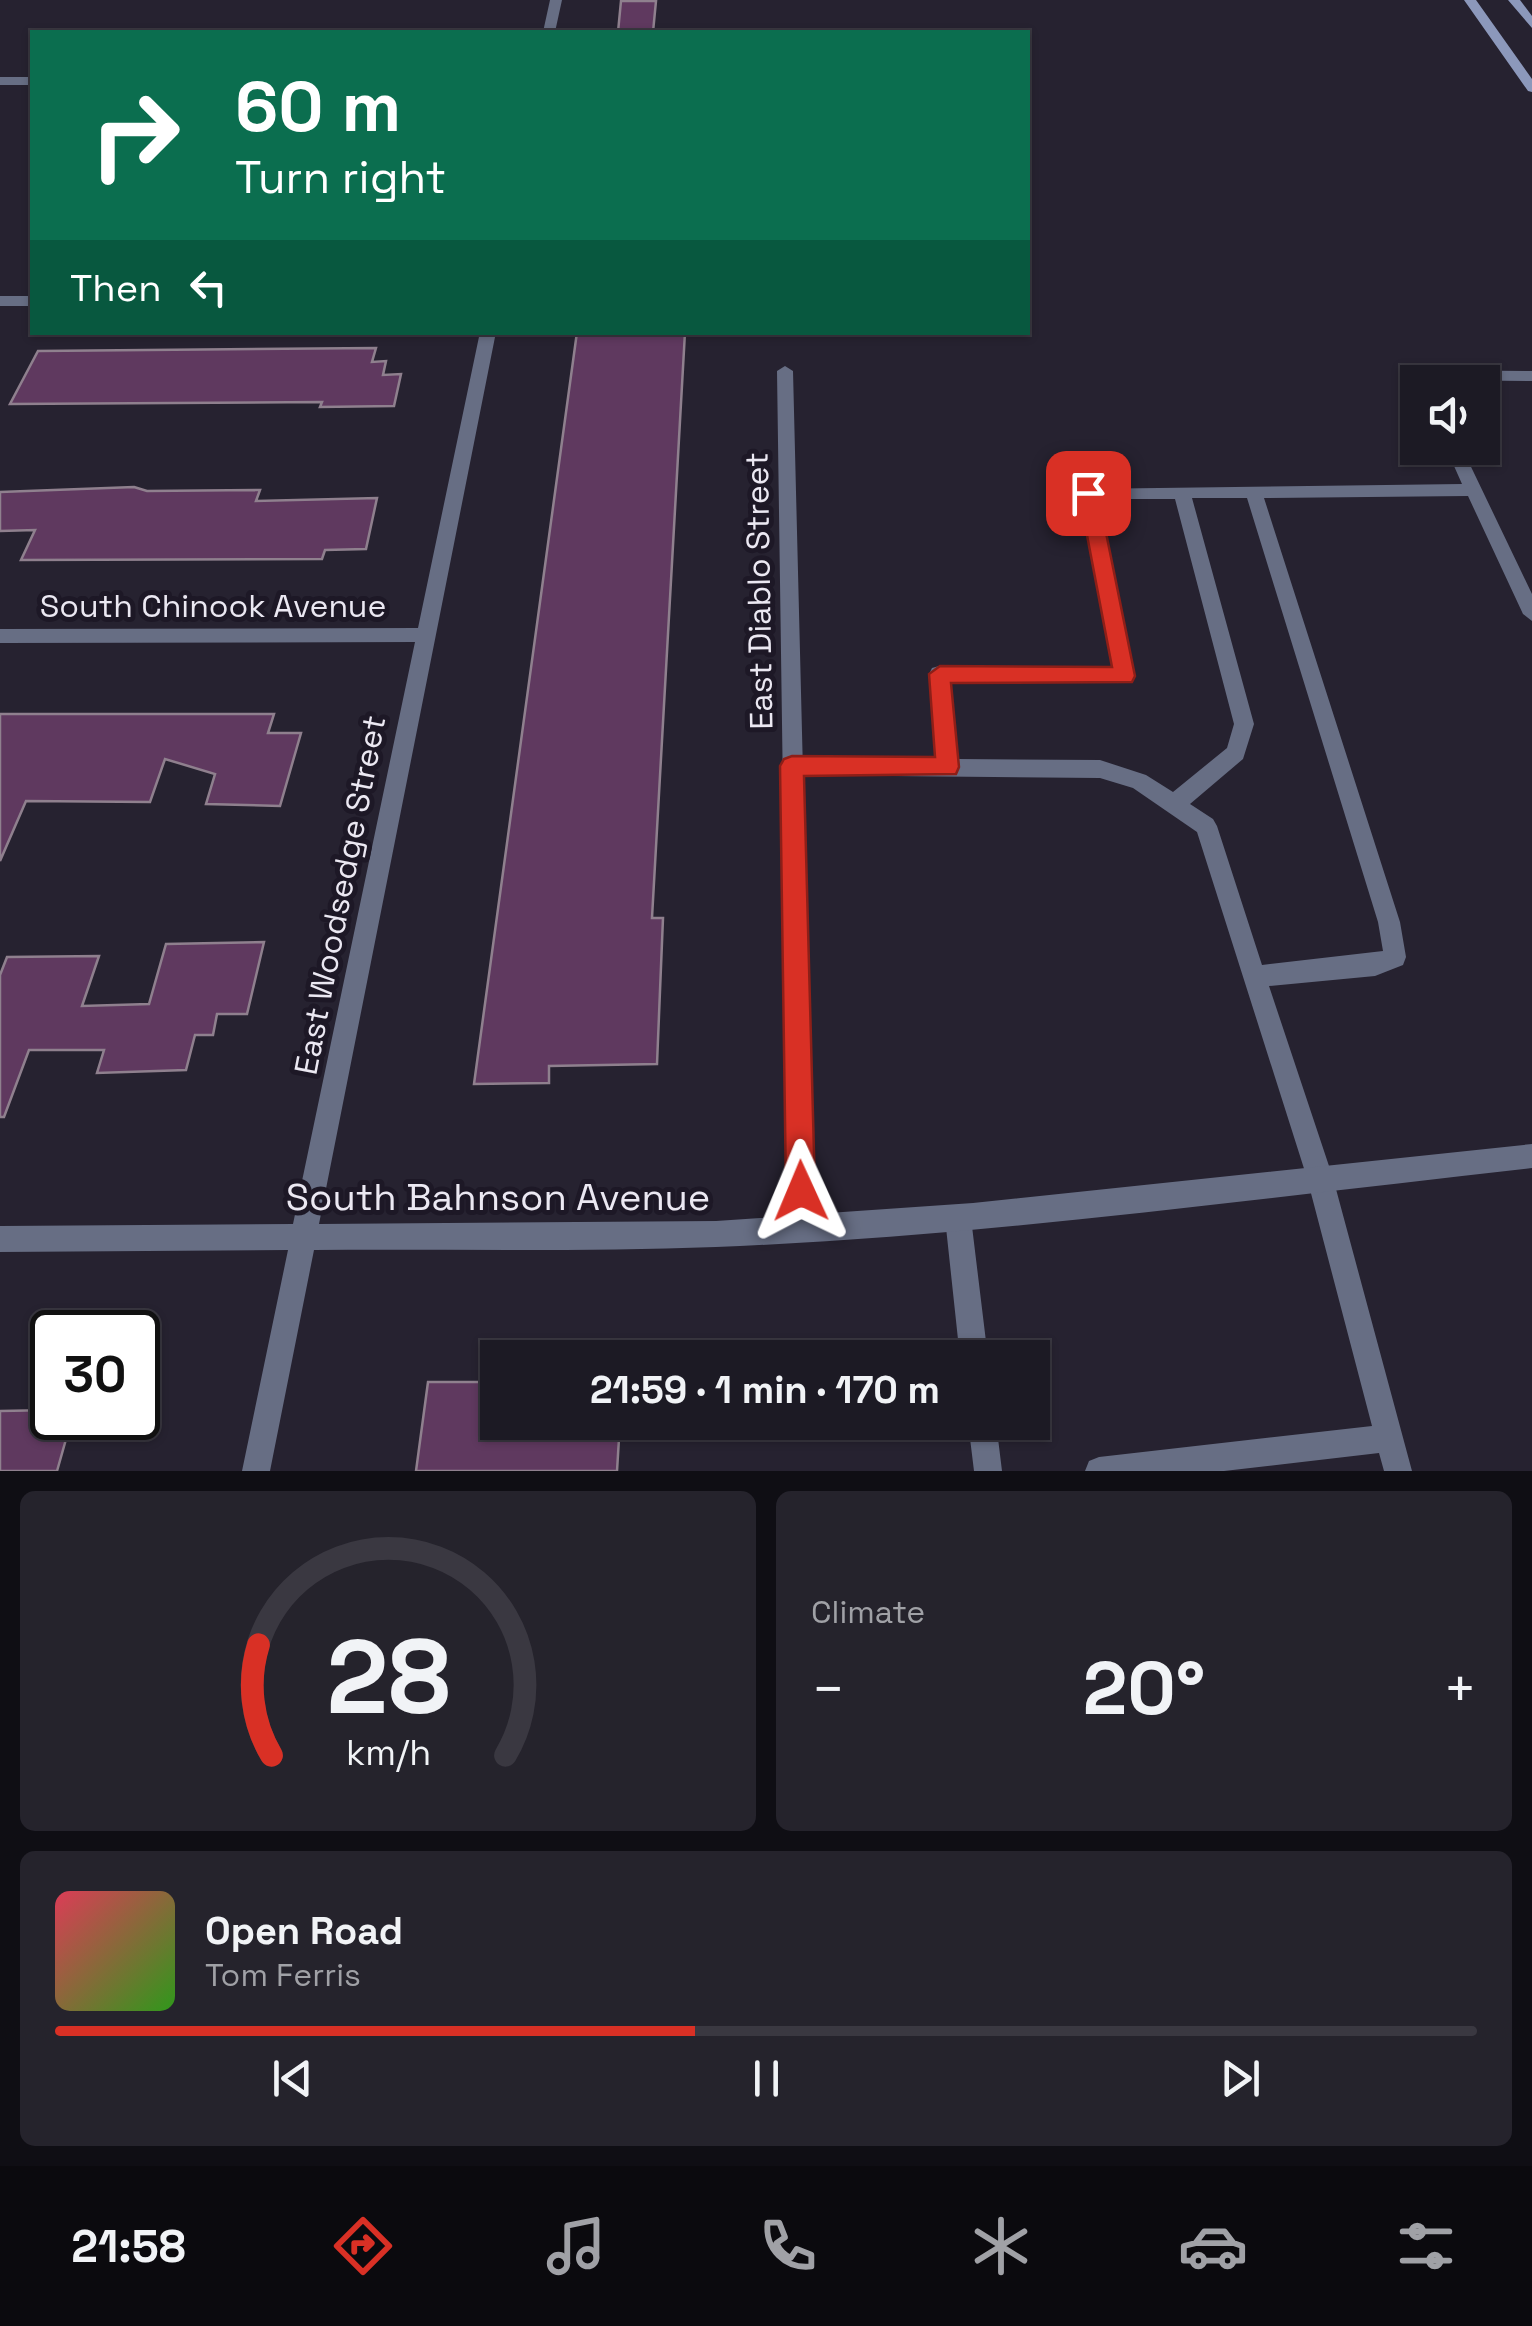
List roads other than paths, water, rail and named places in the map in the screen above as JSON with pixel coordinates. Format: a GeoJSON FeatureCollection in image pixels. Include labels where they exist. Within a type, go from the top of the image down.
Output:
{"type":"FeatureCollection","features":[{"type":"Feature","properties":{"kind":"main road"},"geometry":{"type":"LineString","coordinates":[[1470,0],[1532,88]]}},
{"type":"Feature","properties":{"kind":"main road"},"geometry":{"type":"LineString","coordinates":[[1514,0],[1532,24]]}},
{"type":"Feature","properties":{"kind":"street"},"geometry":{"type":"LineString","coordinates":[[549,30],[556,0]]}},
{"type":"Feature","properties":{"kind":"street"},"geometry":{"type":"LineString","coordinates":[[0,82],[30,81]]}},
{"type":"Feature","properties":{"kind":"street"},"geometry":{"type":"LineString","coordinates":[[0,301],[30,301]]}},
{"type":"Feature","properties":{"kind":"street","name":"East Woodsedge Street"},"geometry":{"type":"LineString","coordinates":[[256,1471],[487,335]]}},
{"type":"Feature","properties":{"kind":"street","name":"East Diablo Street"},"geometry":{"type":"LineString","coordinates":[[784,372],[802,1229]]}},
{"type":"Feature","properties":{"kind":"street"},"geometry":{"type":"LineString","coordinates":[[1500,376],[1532,376]]}},
{"type":"Feature","properties":{"kind":"street"},"geometry":{"type":"LineString","coordinates":[[1462,465],[1532,614]]}},
{"type":"Feature","properties":{"kind":"street"},"geometry":{"type":"LineString","coordinates":[[948,767],[940,674],[1124,676],[1088,493],[1474,490]]}},
{"type":"Feature","properties":{"kind":"street"},"geometry":{"type":"LineString","coordinates":[[1174,804],[1236,753],[1244,724],[1182,492]]}},
{"type":"Feature","properties":{"kind":"street"},"geometry":{"type":"LineString","coordinates":[[1254,492],[1390,922],[1394,957],[1375,965],[1256,976]]}},
{"type":"Feature","properties":{"kind":"street","name":"South Chinook Avenue"},"geometry":{"type":"LineString","coordinates":[[0,636],[426,636]]}},
{"type":"Feature","properties":{"kind":"street"},"geometry":{"type":"LineString","coordinates":[[792,766],[1100,768],[1139,781],[1206,826],[1320,1178],[1398,1471]]}},
{"type":"Feature","properties":{"kind":"street","name":"South Bahnson Avenue"},"geometry":{"type":"LineString","coordinates":[[0,1238],[716,1234],[958,1218],[1532,1156]]}},
{"type":"Feature","properties":{"kind":"street"},"geometry":{"type":"LineString","coordinates":[[958,1218],[972,1340]]}},
{"type":"Feature","properties":{"kind":"street"},"geometry":{"type":"LineString","coordinates":[[1099,1471],[1389,1438]]}},
{"type":"Feature","properties":{"kind":"street"},"geometry":{"type":"LineString","coordinates":[[984,1440],[988,1471]]}}]}
